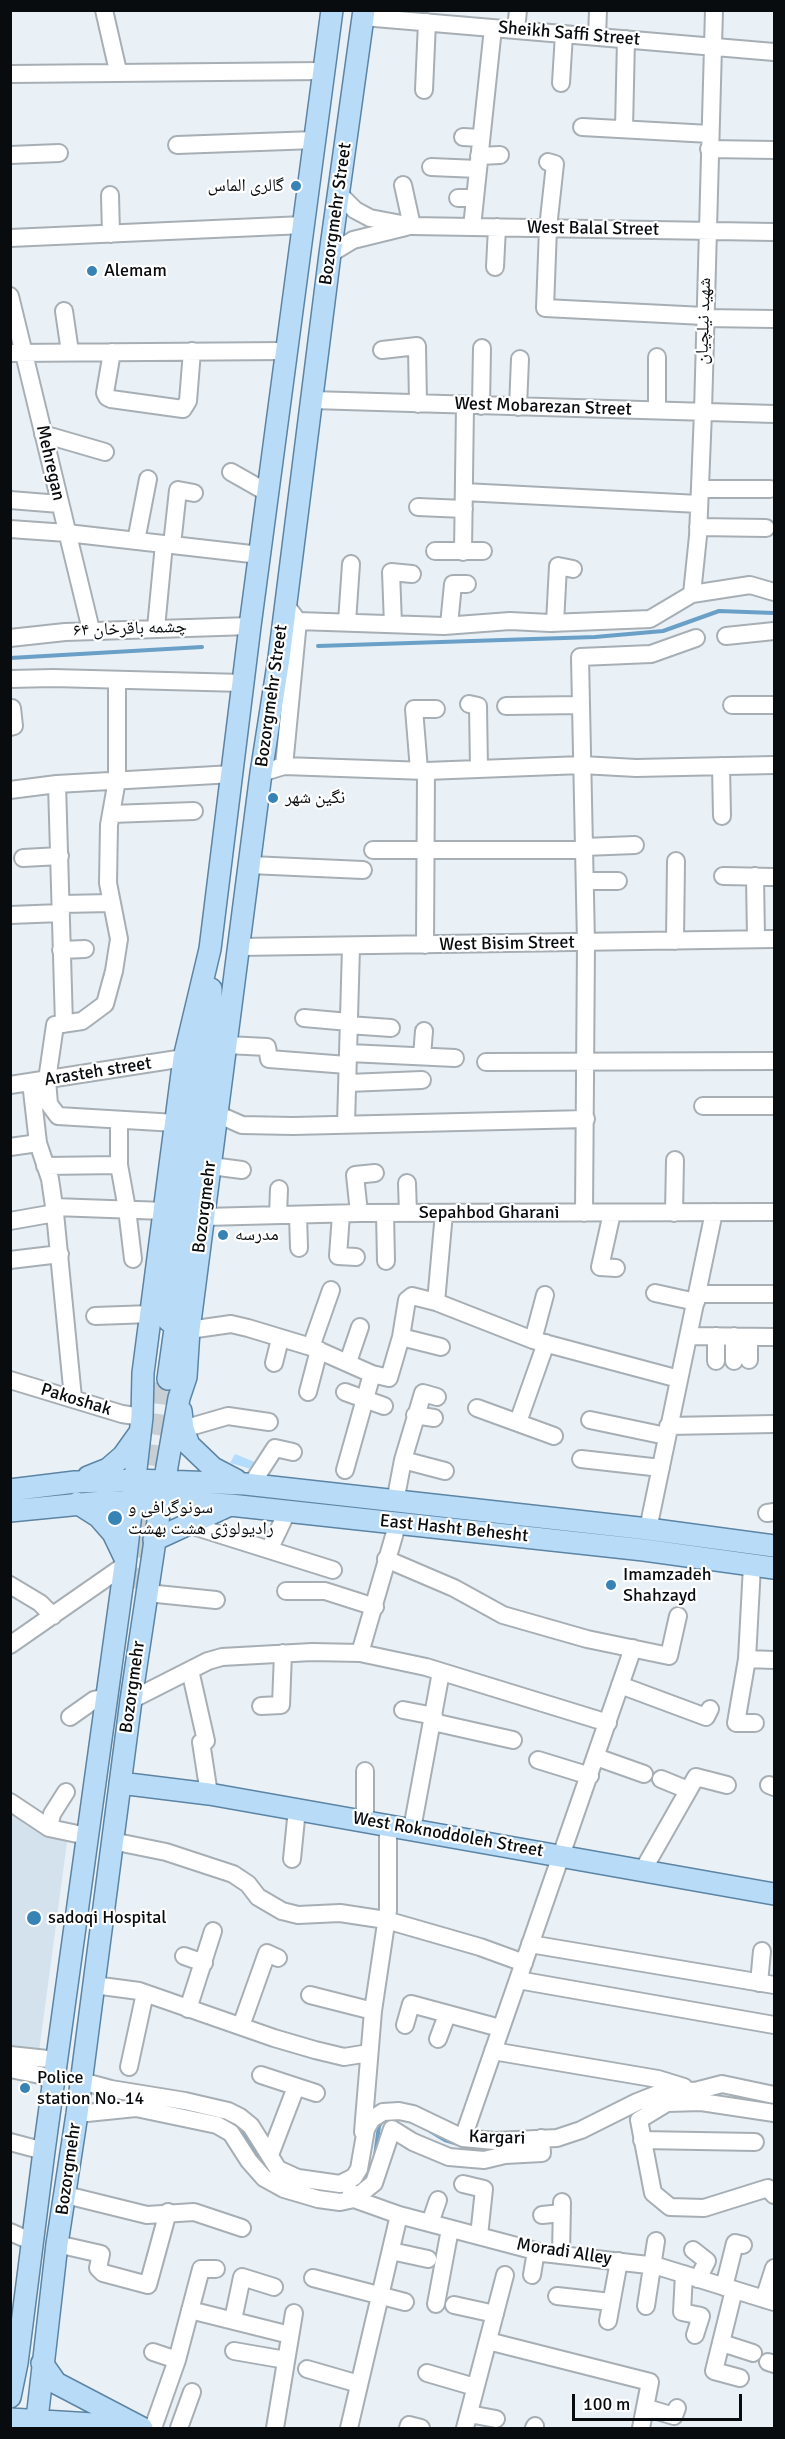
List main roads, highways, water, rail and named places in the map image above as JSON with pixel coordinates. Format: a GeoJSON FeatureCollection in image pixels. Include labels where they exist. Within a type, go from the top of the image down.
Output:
{"type":"FeatureCollection","features":[{"type":"Feature","properties":{"kind":"main road","name":"Bozorgmehr Street"},"geometry":{"type":"LineString","coordinates":[[164,1377],[211,1003],[210,949],[250,626],[332,10]]}},
{"type":"Feature","properties":{"kind":"main road","name":"Bozorgmehr Street"},"geometry":{"type":"LineString","coordinates":[[164,1377],[221,1002],[239,947],[338,194],[364,14]]}},
{"type":"Feature","properties":{"kind":"main road","name":"Bozorgmehr"},"geometry":{"type":"LineString","coordinates":[[10,2397],[126,1562],[141,1425],[189,1330],[239,947]]}},
{"type":"Feature","properties":{"kind":"main road","name":"Bozorgmehr"},"geometry":{"type":"LineString","coordinates":[[37,2424],[57,2244],[66,2195],[131,1700],[160,1501],[179,1398],[164,1377],[151,1314],[184,1058],[210,949]]}},
{"type":"Feature","properties":{"kind":"main road"},"geometry":{"type":"LineString","coordinates":[[179,1398],[183,1429],[189,1445],[213,1468],[248,1485]]}},
{"type":"Feature","properties":{"kind":"main road"},"geometry":{"type":"LineString","coordinates":[[10,1511],[76,1493],[123,1456],[141,1425]]}},
{"type":"Feature","properties":{"kind":"main road","name":"East Hasht Behesht"},"geometry":{"type":"LineString","coordinates":[[76,1493],[134,1479],[248,1485],[397,1512],[774,1568]]}},
{"type":"Feature","properties":{"kind":"main road"},"geometry":{"type":"LineString","coordinates":[[10,1490],[76,1493],[113,1533],[126,1562]]}},
{"type":"Feature","properties":{"kind":"main road","name":"East Hasht Behesht"},"geometry":{"type":"LineString","coordinates":[[76,1493],[132,1501],[288,1510],[397,1512],[648,1529],[774,1546]]}},
{"type":"Feature","properties":{"kind":"main road"},"geometry":{"type":"LineString","coordinates":[[154,1540],[230,1505]]}},
{"type":"Feature","properties":{"kind":"main road","name":"West Roknoddoleh Street"},"geometry":{"type":"LineString","coordinates":[[120,1783],[209,1794],[412,1828],[774,1894]]}},
{"type":"Feature","properties":{"kind":"main road"},"geometry":{"type":"LineString","coordinates":[[86,1844],[112,1848]]}},
{"type":"Feature","properties":{"kind":"main road"},"geometry":{"type":"LineString","coordinates":[[42,2363],[56,2383],[142,2428]]}},
{"type":"Feature","properties":{"kind":"main road"},"geometry":{"type":"LineString","coordinates":[[10,2419],[37,2424],[126,2428]]}},
{"type":"Feature","properties":{"kind":"waterway"},"geometry":{"type":"LineString","coordinates":[[318,646],[595,637],[663,631],[719,611],[774,613]]}},
{"type":"Feature","properties":{"kind":"waterway"},"geometry":{"type":"LineString","coordinates":[[10,658],[202,647]]}},
{"type":"Feature","properties":{"kind":"waterway"},"geometry":{"type":"LineString","coordinates":[[218,2117],[231,2122],[241,2132],[272,2173]]}},
{"type":"Feature","properties":{"kind":"waterway"},"geometry":{"type":"LineString","coordinates":[[375,2156],[379,2126],[383,2120]]}},
{"type":"Feature","properties":{"kind":"waterway"},"geometry":{"type":"LineString","coordinates":[[430,2131],[445,2140],[458,2144]]}},
{"type":"Feature","properties":{"kind":"waterway"},"geometry":{"type":"LineString","coordinates":[[465,2146],[496,2150]]}},
{"type":"Feature","properties":{"kind":"waterway"},"geometry":{"type":"LineString","coordinates":[[361,2178],[372,2166]]}},
{"type":"Feature","properties":{"kind":"waterway"},"geometry":{"type":"LineString","coordinates":[[309,2188],[341,2192],[345,2189]]}},
{"type":"Feature","properties":{"kind":"tunnel"},"geometry":{"type":"LineString","coordinates":[[132,1588],[162,1378]]}},
{"type":"Feature","properties":{"kind":"place","name":"گالری الماس"},"geometry":{"type":"Point","coordinates":[296,186]}},
{"type":"Feature","properties":{"kind":"place","name":"Alemam"},"geometry":{"type":"Point","coordinates":[92,271]}},
{"type":"Feature","properties":{"kind":"place","name":"نگین شهر"},"geometry":{"type":"Point","coordinates":[273,798]}},
{"type":"Feature","properties":{"kind":"place","name":"مدرسه"},"geometry":{"type":"Point","coordinates":[223,1235]}},
{"type":"Feature","properties":{"kind":"place","name":"سونوگرافی و رادیولوژی هشت بهشت"},"geometry":{"type":"Point","coordinates":[115,1518]}},
{"type":"Feature","properties":{"kind":"place","name":"Imamzadeh Shahzayd"},"geometry":{"type":"Point","coordinates":[611,1585]}},
{"type":"Feature","properties":{"kind":"place","name":"sadoqi Hospital"},"geometry":{"type":"Point","coordinates":[34,1918]}},
{"type":"Feature","properties":{"kind":"place","name":"Police station No. 14"},"geometry":{"type":"Point","coordinates":[25,2088]}}]}
